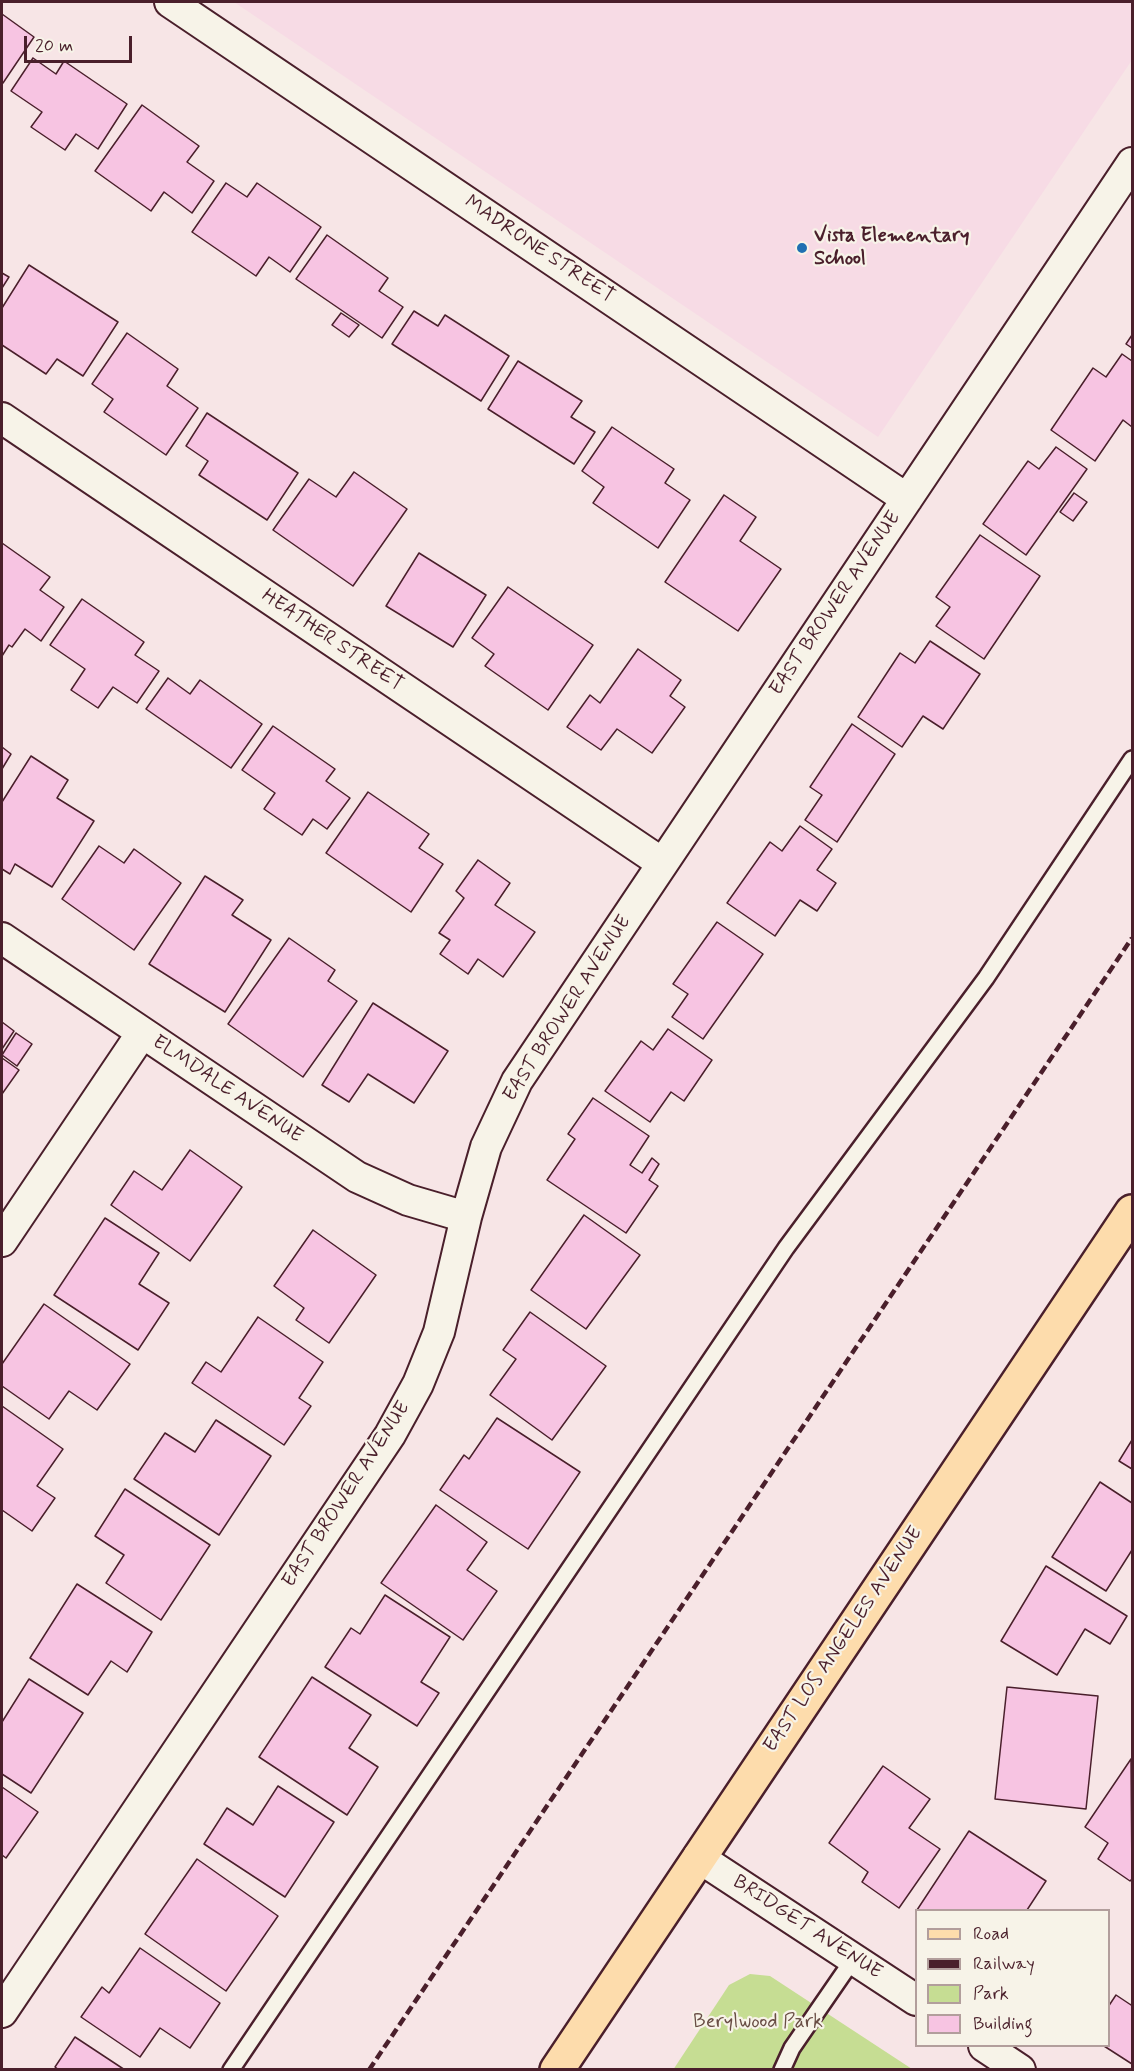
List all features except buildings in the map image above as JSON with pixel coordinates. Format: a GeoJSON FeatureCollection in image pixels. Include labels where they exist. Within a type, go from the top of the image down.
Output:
{"type":"FeatureCollection","features":[{"type":"Feature","properties":{"kind":"main road","name":"EAST LOS ANGELES AVENUE"},"geometry":{"type":"LineString","coordinates":[[557,2070],[1132,1212]]}},
{"type":"Feature","properties":{"kind":"street","name":"MADRONE STREET"},"geometry":{"type":"LineString","coordinates":[[170,2],[907,499]]}},
{"type":"Feature","properties":{"kind":"street","name":"EAST BROWER AVENUE"},"geometry":{"type":"LineString","coordinates":[[2,2012],[390,1436],[418,1384],[439,1332],[466,1217],[486,1147],[516,1082],[1132,163]]}},
{"type":"Feature","properties":{"kind":"street","name":"HEATHER STREET"},"geometry":{"type":"LineString","coordinates":[[2,418],[662,863]]}},
{"type":"Feature","properties":{"kind":"street","name":"ELMDALE AVENUE"},"geometry":{"type":"LineString","coordinates":[[2,938],[357,1177],[408,1200],[466,1217]]}},
{"type":"Feature","properties":{"kind":"street"},"geometry":{"type":"LineString","coordinates":[[2,1241],[142,1033]]}},
{"type":"Feature","properties":{"kind":"street","name":"BRIDGET AVENUE"},"geometry":{"type":"LineString","coordinates":[[698,1857],[915,1999]]}},
{"type":"Feature","properties":{"kind":"street"},"geometry":{"type":"LineString","coordinates":[[986,2047],[1020,2070]]}},
{"type":"Feature","properties":{"kind":"lane"},"geometry":{"type":"LineString","coordinates":[[231,2070],[786,1248],[986,978],[1132,759]]}},
{"type":"Feature","properties":{"kind":"lane"},"geometry":{"type":"LineString","coordinates":[[782,2070],[792,2048],[854,1958]]}},
{"type":"Feature","properties":{"kind":"shaded area","name":"Vista Elementary School"},"geometry":{"type":"Polygon","coordinates":[[[234,2],[1132,2],[1132,60],[878,437],[234,2]]]}},
{"type":"Feature","properties":{"kind":"green space","name":"Berylwood Park"},"geometry":{"type":"Polygon","coordinates":[[[750,1974],[770,1976],[912,2069],[673,2070],[729,1985],[750,1974]]]}},
{"type":"Feature","properties":{"kind":"railway"},"geometry":{"type":"LineString","coordinates":[[369,2070],[1132,938]]}},
{"type":"Feature","properties":{"kind":"place","name":"Vista Elementary School"},"geometry":{"type":"Point","coordinates":[802,248]}}]}
